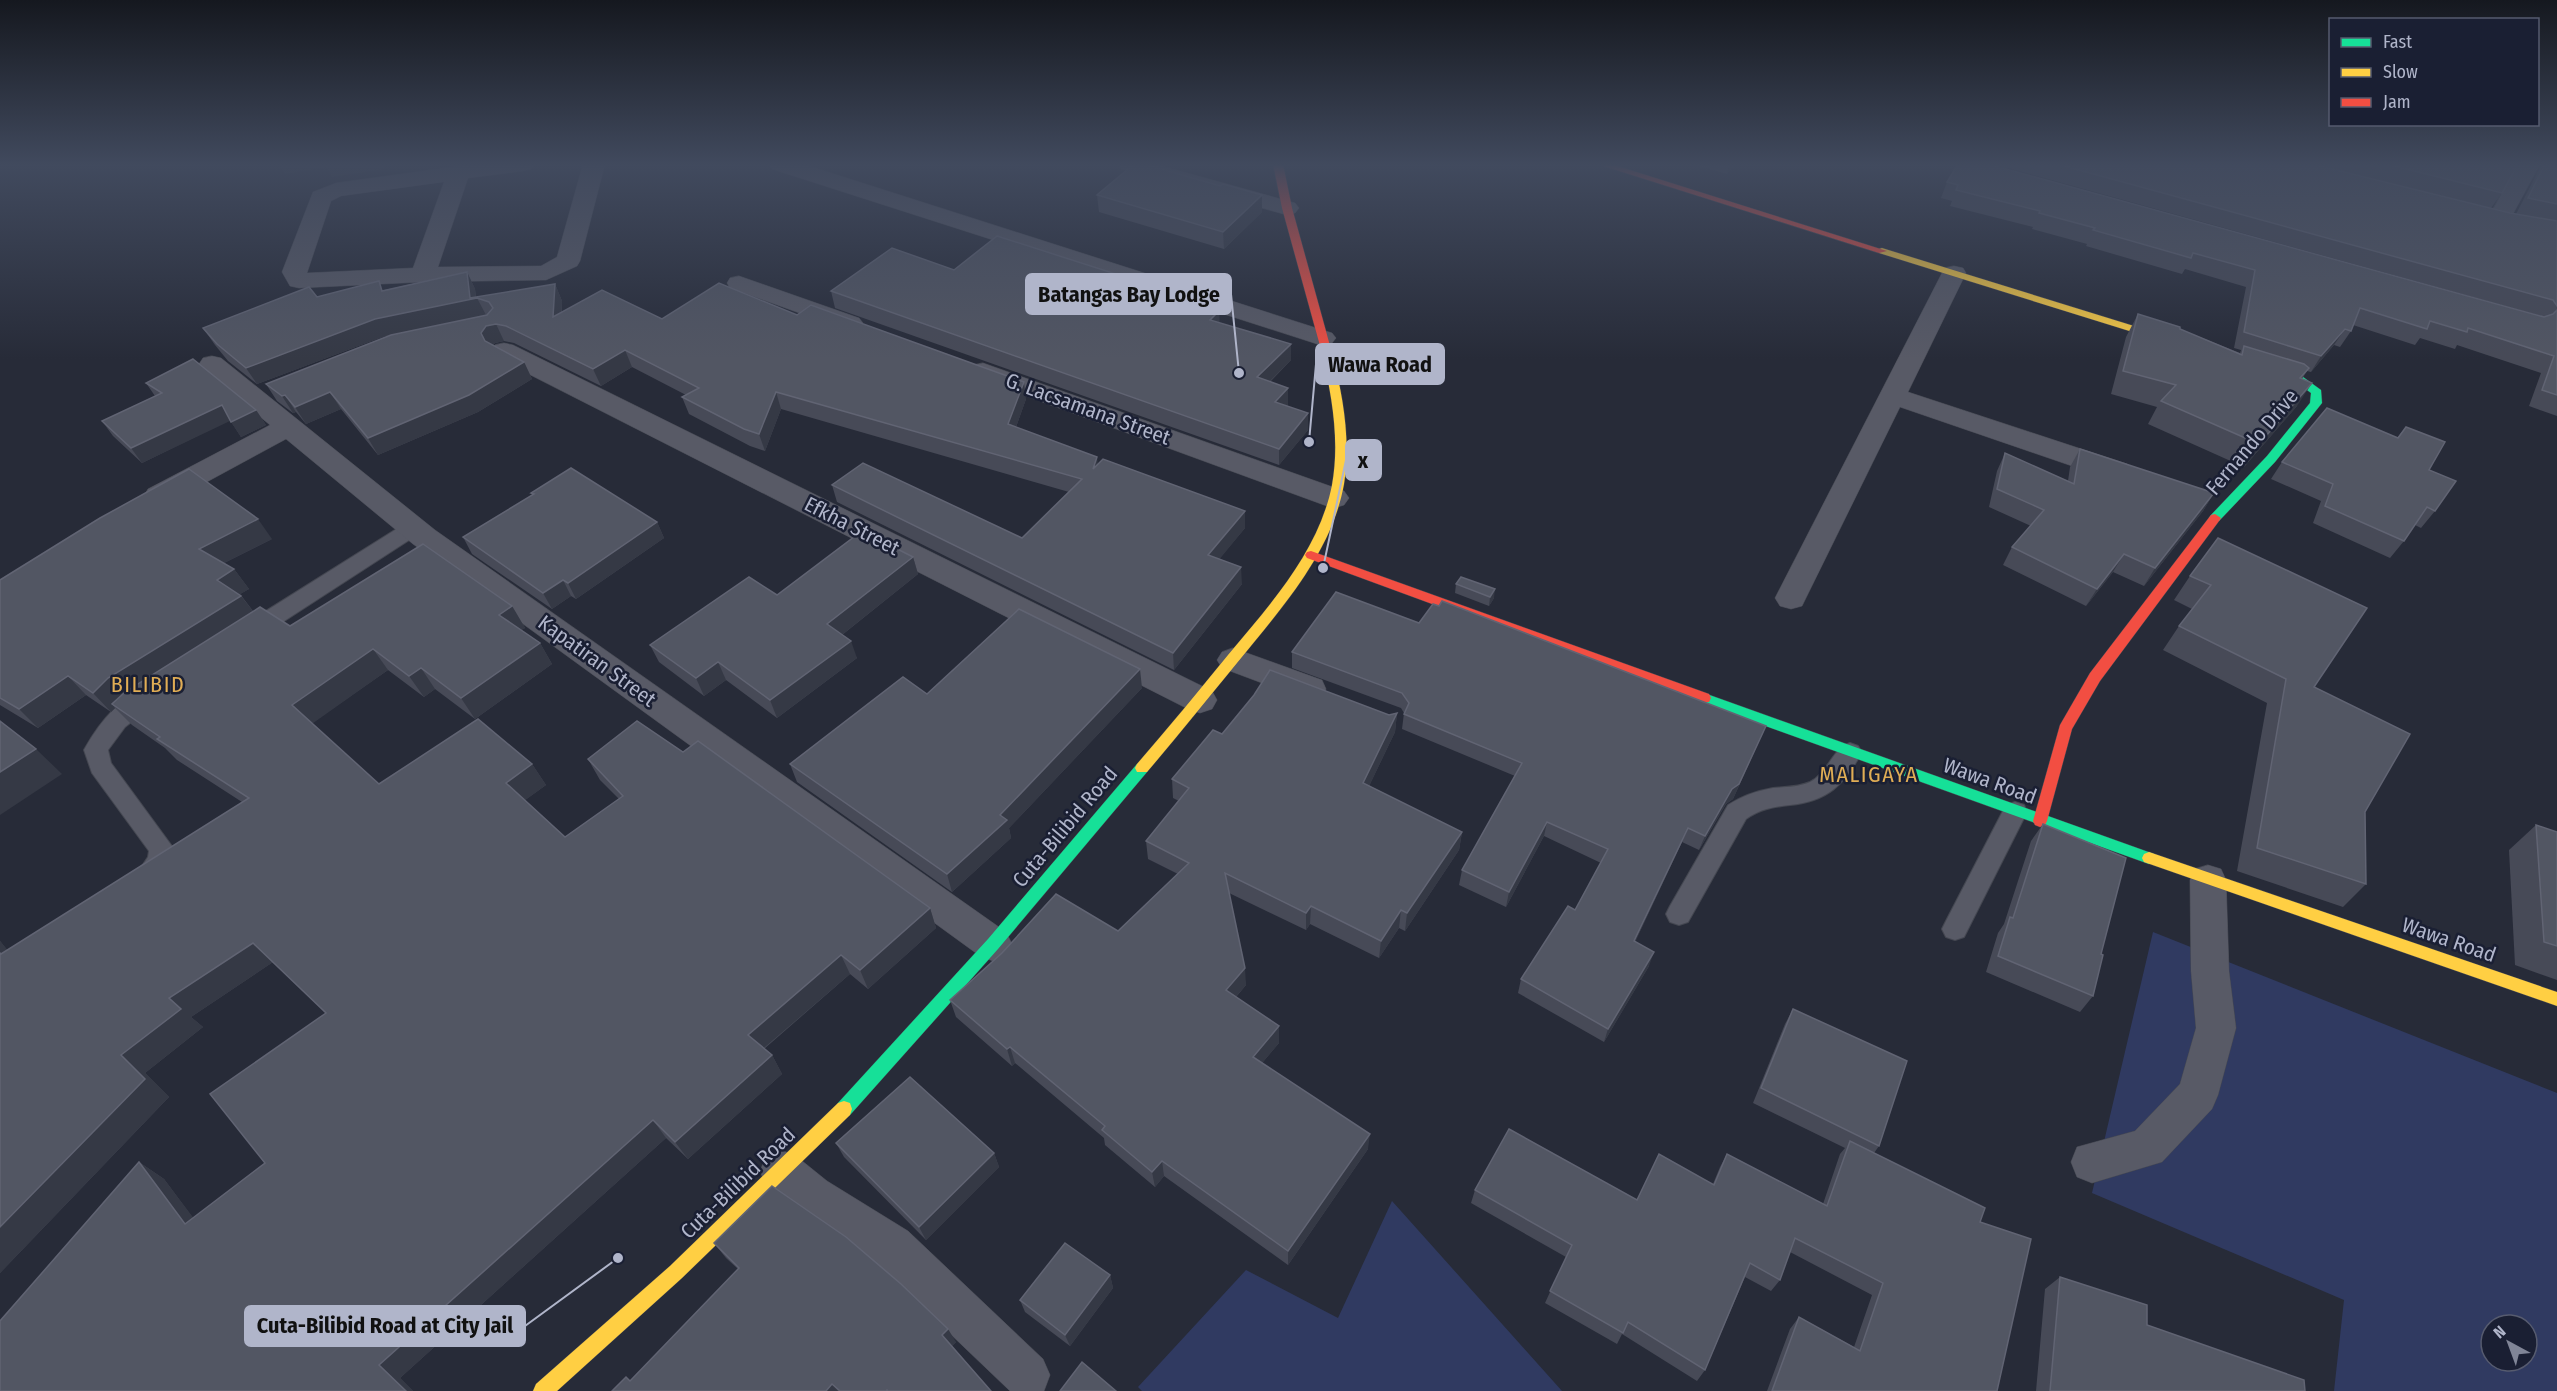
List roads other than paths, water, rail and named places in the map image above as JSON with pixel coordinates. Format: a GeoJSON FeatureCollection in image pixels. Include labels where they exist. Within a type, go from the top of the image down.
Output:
{"type":"FeatureCollection","features":[{"type":"Feature","properties":{"kind":"street"},"geometry":{"type":"LineString","coordinates":[[310,229],[294,272],[299,280],[546,273],[559,268],[568,261],[577,229]]}},
{"type":"Feature","properties":{"kind":"street"},"geometry":{"type":"LineString","coordinates":[[423,275],[439,229]]}},
{"type":"Feature","properties":{"kind":"street"},"geometry":{"type":"LineString","coordinates":[[983,229],[1323,338]]}},
{"type":"Feature","properties":{"kind":"street","name":"Cuta-Bilibid Road"},"geometry":{"type":"LineString","coordinates":[[543,1391],[676,1272],[855,1099],[993,944],[1200,700],[1288,592],[1311,555],[1334,498],[1341,457],[1332,373],[1293,229]]}},
{"type":"Feature","properties":{"kind":"street"},"geometry":{"type":"LineString","coordinates":[[1811,229],[2188,346]]}},
{"type":"Feature","properties":{"kind":"street"},"geometry":{"type":"LineString","coordinates":[[1791,598],[1953,273]]}},
{"type":"Feature","properties":{"kind":"street"},"geometry":{"type":"LineString","coordinates":[[739,283],[874,332]]}},
{"type":"Feature","properties":{"kind":"street","name":"Efkha Street"},"geometry":{"type":"LineString","coordinates":[[504,351],[1200,700]]}},
{"type":"Feature","properties":{"kind":"street","name":"Kapatiran Street"},"geometry":{"type":"LineString","coordinates":[[212,364],[264,394],[289,426],[413,528],[993,944]]}},
{"type":"Feature","properties":{"kind":"street","name":"G. Lacsamana Street"},"geometry":{"type":"LineString","coordinates":[[964,364],[1334,498]]}},
{"type":"Feature","properties":{"kind":"street","name":"Fernando Drive"},"geometry":{"type":"LineString","coordinates":[[2040,821],[2065,729],[2095,677],[2214,503],[2271,459],[2316,403],[2317,392],[2299,379],[2254,366]]}},
{"type":"Feature","properties":{"kind":"street"},"geometry":{"type":"LineString","coordinates":[[1891,395],[2147,480]]}},
{"type":"Feature","properties":{"kind":"street"},"geometry":{"type":"LineString","coordinates":[[131,511],[289,426]]}},
{"type":"Feature","properties":{"kind":"street","name":"Wawa Road"},"geometry":{"type":"LineString","coordinates":[[1311,555],[2040,821],[2557,999]]}},
{"type":"Feature","properties":{"kind":"street"},"geometry":{"type":"LineString","coordinates":[[1233,660],[1333,698]]}},
{"type":"Feature","properties":{"kind":"street"},"geometry":{"type":"LineString","coordinates":[[2092,1162],[2147,1148],[2197,1095],[2216,1028],[2210,971],[2208,880]]}},
{"type":"Feature","properties":{"kind":"street"},"geometry":{"type":"LineString","coordinates":[[781,1171],[812,1196],[892,1247],[1026,1375]]}},
{"type":"Feature","properties":{"kind":"lane"},"geometry":{"type":"LineString","coordinates":[[234,642],[413,528]]}},
{"type":"Feature","properties":{"kind":"lane"},"geometry":{"type":"LineString","coordinates":[[130,888],[150,875],[160,861],[162,849],[100,766],[96,750],[103,735],[135,705],[165,686]]}},
{"type":"Feature","properties":{"kind":"lane"},"geometry":{"type":"LineString","coordinates":[[1679,914],[1737,812],[1748,803],[1810,792],[1823,787],[1850,752]]}},
{"type":"Feature","properties":{"kind":"lane"},"geometry":{"type":"LineString","coordinates":[[1954,929],[2016,812]]}},
{"type":"Feature","properties":{"kind":"water"},"geometry":{"type":"Polygon","coordinates":[[[2153,932],[2557,1093],[2557,1391],[2334,1391],[2344,1300],[2092,1193],[2153,932]]]}},
{"type":"Feature","properties":{"kind":"water"},"geometry":{"type":"Polygon","coordinates":[[[1392,1201],[1562,1391],[1142,1391],[1138,1387],[1246,1270],[1338,1318],[1392,1201]]]}},
{"type":"Feature","properties":{"kind":"place","name":"Batangas Bay Lodge"},"geometry":{"type":"Point","coordinates":[1239,373]}},
{"type":"Feature","properties":{"kind":"place","name":"Wawa Road"},"geometry":{"type":"Point","coordinates":[1309,442]}},
{"type":"Feature","properties":{"kind":"place","name":"x"},"geometry":{"type":"Point","coordinates":[1323,568]}},
{"type":"Feature","properties":{"kind":"place","name":"Cuta-Bilibid Road at City Jail"},"geometry":{"type":"Point","coordinates":[618,1258]}},
{"type":"Feature","properties":{"kind":"district","name":"BILIBID"},"geometry":{"type":"Point","coordinates":[148,684]}},
{"type":"Feature","properties":{"kind":"district","name":"MALIGAYA"},"geometry":{"type":"Point","coordinates":[1869,774]}}]}
